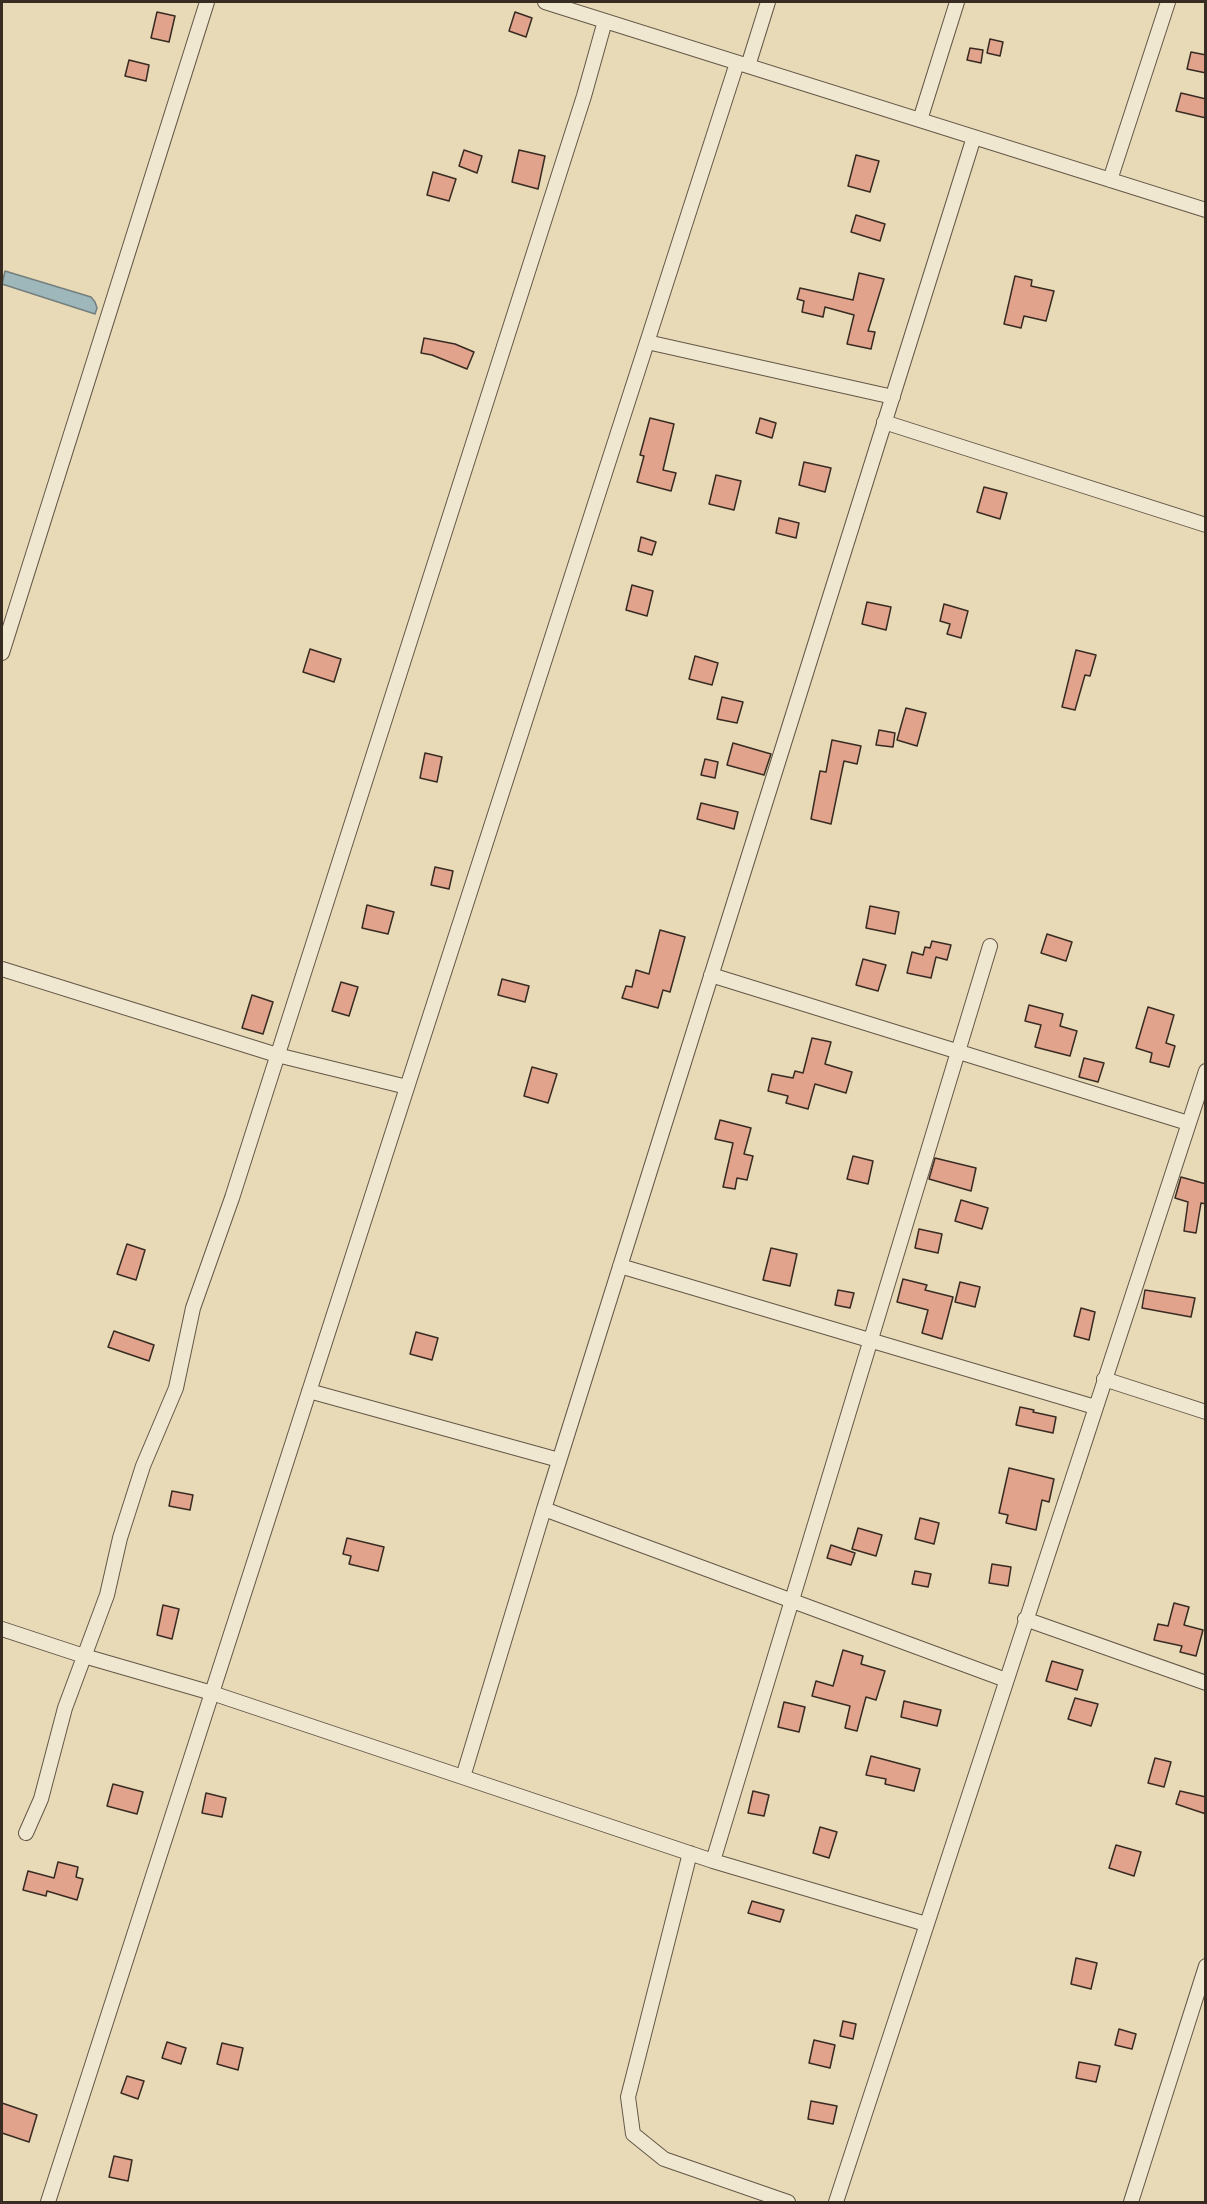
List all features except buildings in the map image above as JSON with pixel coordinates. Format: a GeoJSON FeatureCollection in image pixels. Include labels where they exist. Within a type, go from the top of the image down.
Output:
{"type":"FeatureCollection","features":[{"type":"Feature","properties":{"kind":"street"},"geometry":{"type":"LineString","coordinates":[[2,653],[207,2]]}},
{"type":"Feature","properties":{"kind":"street"},"geometry":{"type":"LineString","coordinates":[[545,2],[1206,210]]}},
{"type":"Feature","properties":{"kind":"street"},"geometry":{"type":"LineString","coordinates":[[48,2202],[647,342],[743,65],[768,2]]}},
{"type":"Feature","properties":{"kind":"street"},"geometry":{"type":"LineString","coordinates":[[920,120],[957,2]]}},
{"type":"Feature","properties":{"kind":"street"},"geometry":{"type":"LineString","coordinates":[[1110,180],[1168,2]]}},
{"type":"Feature","properties":{"kind":"street"},"geometry":{"type":"LineString","coordinates":[[26,1833],[41,1799],[56,1738],[107,1595],[120,1538],[143,1466],[176,1388],[193,1308],[232,1198],[278,1055],[573,130],[605,21]]}},
{"type":"Feature","properties":{"kind":"street"},"geometry":{"type":"LineString","coordinates":[[463,1777],[559,1460],[974,137]]}},
{"type":"Feature","properties":{"kind":"street"},"geometry":{"type":"LineString","coordinates":[[647,342],[892,397]]}},
{"type":"Feature","properties":{"kind":"street"},"geometry":{"type":"LineString","coordinates":[[885,422],[1206,525]]}},
{"type":"Feature","properties":{"kind":"street"},"geometry":{"type":"LineString","coordinates":[[713,1861],[990,946]]}},
{"type":"Feature","properties":{"kind":"street"},"geometry":{"type":"LineString","coordinates":[[2,969],[278,1055],[407,1087]]}},
{"type":"Feature","properties":{"kind":"street"},"geometry":{"type":"LineString","coordinates":[[711,975],[1188,1123]]}},
{"type":"Feature","properties":{"kind":"street"},"geometry":{"type":"LineString","coordinates":[[836,2202],[1206,1071]]}},
{"type":"Feature","properties":{"kind":"street"},"geometry":{"type":"LineString","coordinates":[[620,1266],[1095,1407]]}},
{"type":"Feature","properties":{"kind":"street"},"geometry":{"type":"LineString","coordinates":[[1104,1379],[1206,1412]]}},
{"type":"Feature","properties":{"kind":"street"},"geometry":{"type":"LineString","coordinates":[[309,1391],[559,1460]]}},
{"type":"Feature","properties":{"kind":"street"},"geometry":{"type":"LineString","coordinates":[[544,1509],[1005,1680]]}},
{"type":"Feature","properties":{"kind":"street"},"geometry":{"type":"LineString","coordinates":[[1025,1619],[1206,1683]]}},
{"type":"Feature","properties":{"kind":"street"},"geometry":{"type":"LineString","coordinates":[[2,1629],[84,1656],[212,1693],[713,1861],[926,1924]]}},
{"type":"Feature","properties":{"kind":"street"},"geometry":{"type":"LineString","coordinates":[[690,1853],[628,2097],[633,2134],[664,2159],[788,2202]]}},
{"type":"Feature","properties":{"kind":"street"},"geometry":{"type":"LineString","coordinates":[[1131,2202],[1206,1966]]}},
{"type":"Feature","properties":{"kind":"water"},"geometry":{"type":"Polygon","coordinates":[[[5,271],[91,297],[97,308],[95,314],[2,284],[5,271]]]}}]}
